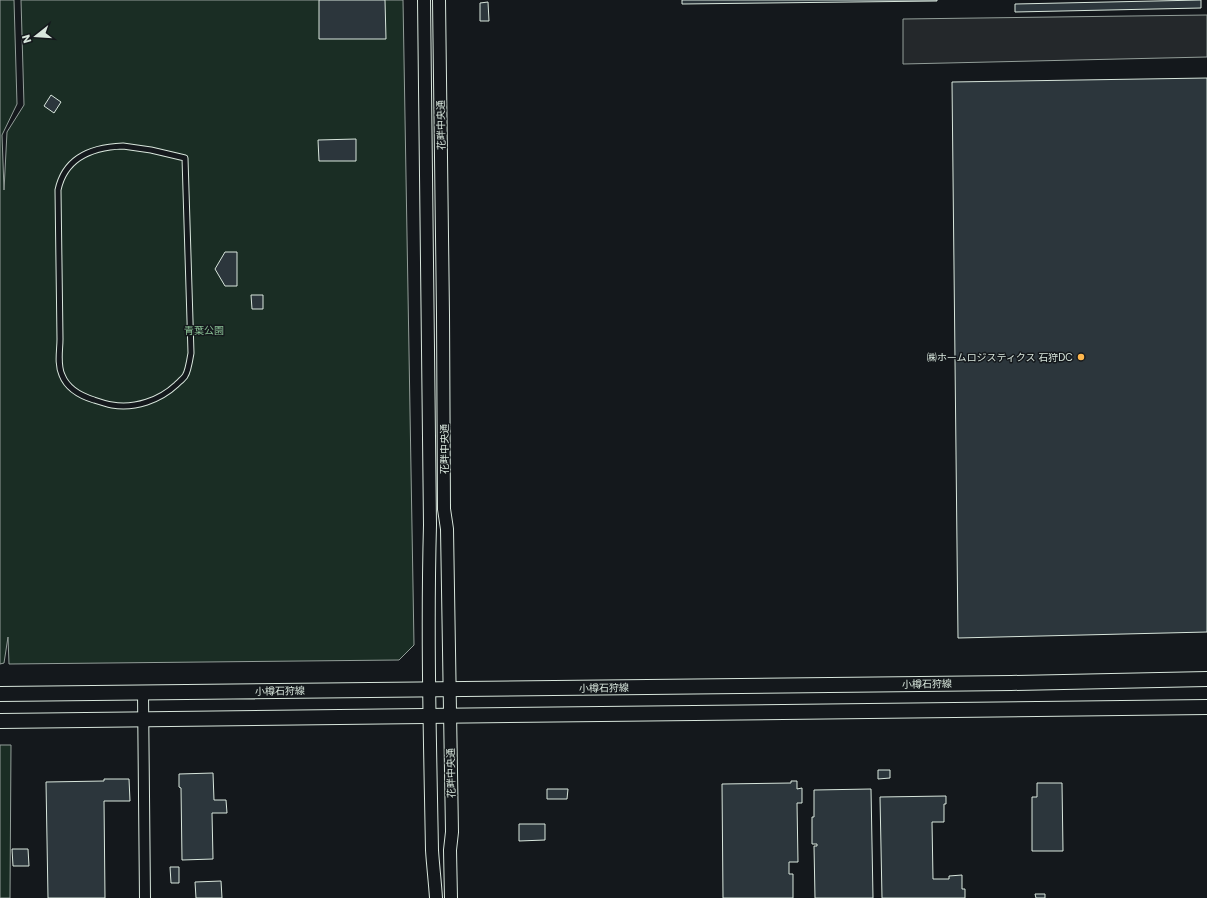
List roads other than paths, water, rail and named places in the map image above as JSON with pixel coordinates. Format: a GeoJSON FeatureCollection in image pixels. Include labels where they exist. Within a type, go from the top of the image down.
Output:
{"type":"FeatureCollection","features":[{"type":"Feature","properties":{"kind":"main road","name":"小樽石狩線"},"geometry":{"type":"LineString","coordinates":[[0,694],[1019,683],[1207,679]]}},
{"type":"Feature","properties":{"kind":"main road"},"geometry":{"type":"LineString","coordinates":[[0,721],[1207,707]]}},
{"type":"Feature","properties":{"kind":"street","name":"花畔中央通"},"geometry":{"type":"LineString","coordinates":[[424,0],[430,525],[428,596],[429,690],[432,858],[436,898]]}},
{"type":"Feature","properties":{"kind":"street","name":"花畔中央通"},"geometry":{"type":"LineString","coordinates":[[439,0],[444,509],[447,529],[452,832],[450,850],[451,898]]}},
{"type":"Feature","properties":{"kind":"street"},"geometry":{"type":"LineString","coordinates":[[143,693],[145,898]]}},
{"type":"Feature","properties":{"kind":"lane"},"geometry":{"type":"LineString","coordinates":[[110,146],[123,146],[151,150],[185,158],[187,188],[191,353],[186,376],[163,395],[153,400],[138,404],[124,406],[111,405],[88,398],[75,391],[67,384],[61,374],[59,363],[59,182],[69,167],[87,153],[110,146]]}},
{"type":"Feature","properties":{"kind":"place","name":"㈱ホームロジスティクス 石狩DC"},"geometry":{"type":"Point","coordinates":[1081,357]}},
{"type":"Feature","properties":{"kind":"park label","name":"青葉公園"},"geometry":{"type":"Point","coordinates":[204,330]}}]}
